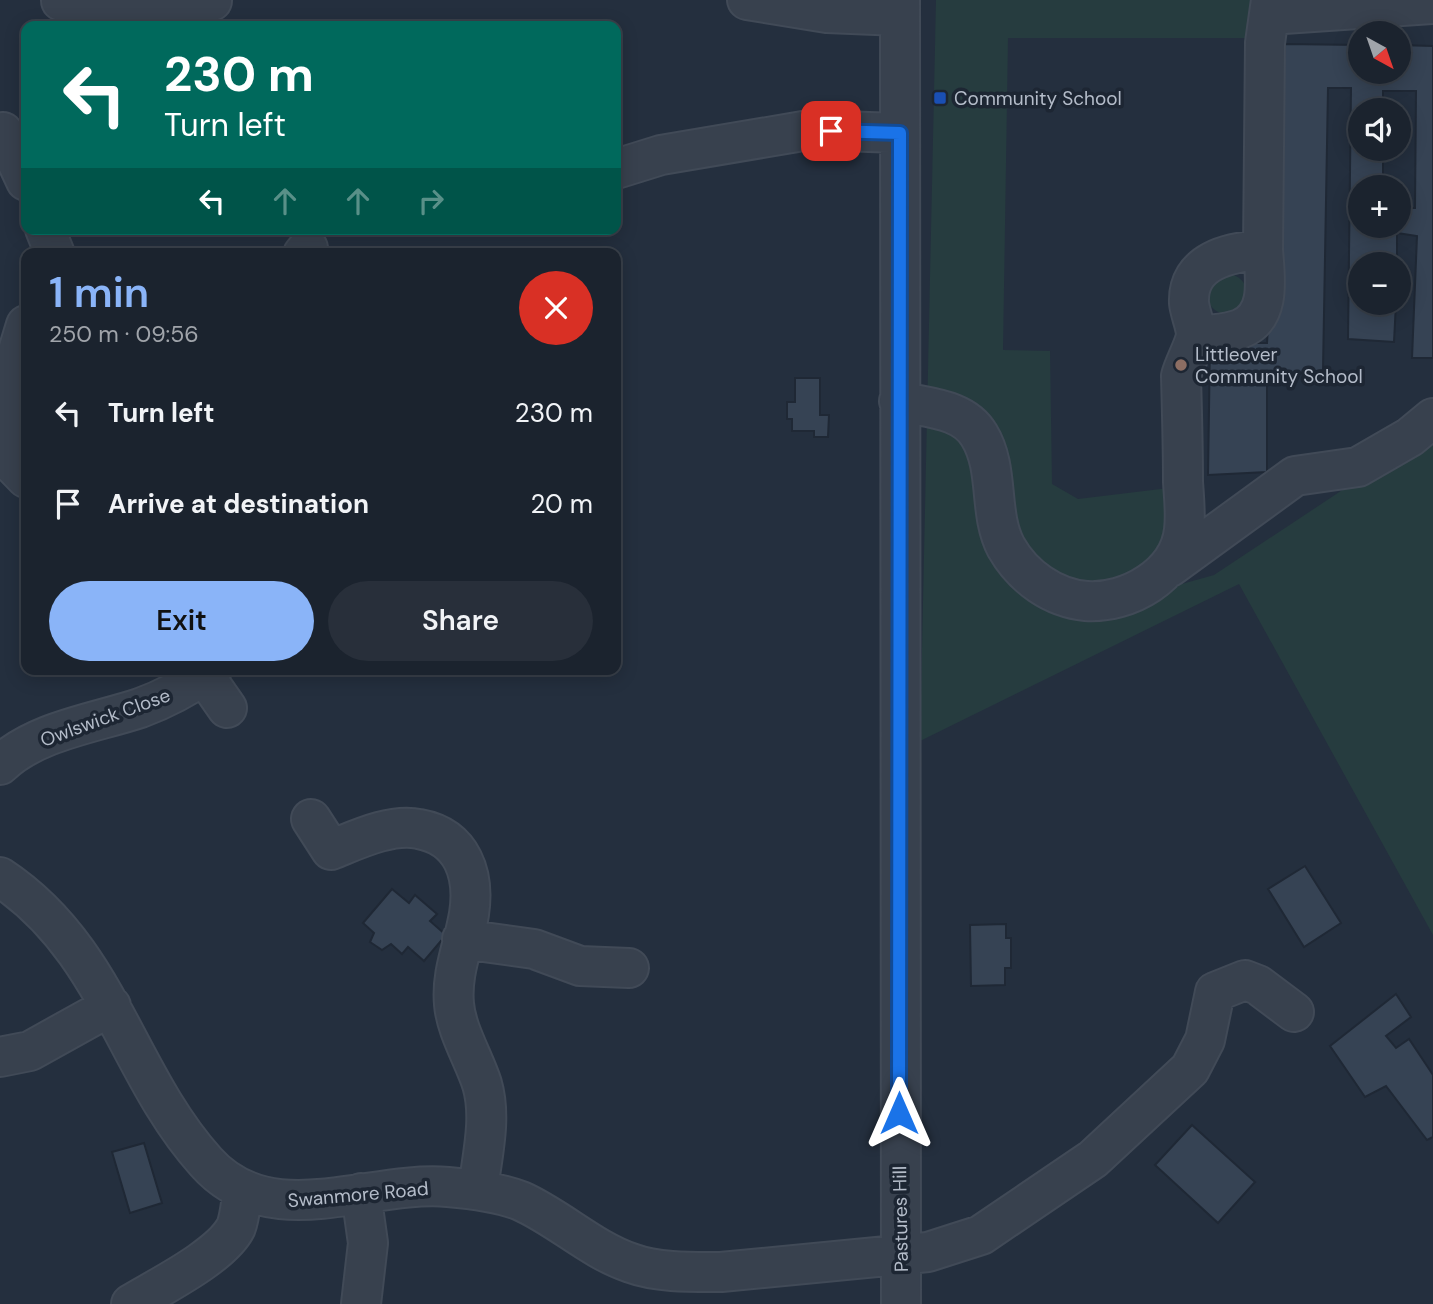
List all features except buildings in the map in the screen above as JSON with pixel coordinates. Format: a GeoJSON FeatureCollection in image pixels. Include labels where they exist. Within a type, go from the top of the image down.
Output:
{"type":"FeatureCollection","features":[{"type":"Feature","properties":{"kind":"street"},"geometry":{"type":"LineString","coordinates":[[61,21],[61,0],[213,0],[213,21]]}},
{"type":"Feature","properties":{"kind":"street"},"geometry":{"type":"LineString","coordinates":[[747,0],[827,13],[900,8]]}},
{"type":"Feature","properties":{"kind":"street"},"geometry":{"type":"LineString","coordinates":[[1196,337],[1241,329],[1253,320],[1262,307],[1266,284],[1263,250],[1265,43],[1270,8],[1433,4]]}},
{"type":"Feature","properties":{"kind":"street","name":"Pastures Hill"},"geometry":{"type":"LineString","coordinates":[[900,8],[898,401],[901,1304]]}},
{"type":"Feature","properties":{"kind":"street"},"geometry":{"type":"LineString","coordinates":[[10,125],[21,164]]}},
{"type":"Feature","properties":{"kind":"street"},"geometry":{"type":"LineString","coordinates":[[621,167],[661,155],[808,130],[900,133]]}},
{"type":"Feature","properties":{"kind":"street"},"geometry":{"type":"LineString","coordinates":[[1168,568],[1184,532],[1181,376],[1185,359],[1196,337],[1189,299],[1194,276],[1210,262],[1230,253],[1263,250]]}},
{"type":"Feature","properties":{"kind":"street"},"geometry":{"type":"LineString","coordinates":[[10,460],[15,361],[21,341]]}},
{"type":"Feature","properties":{"kind":"street"},"geometry":{"type":"LineString","coordinates":[[898,401],[960,415],[978,434],[991,463],[1000,528],[1006,547],[1030,578],[1065,599],[1100,602],[1137,592],[1295,476],[1358,467],[1410,437],[1433,418]]}},
{"type":"Feature","properties":{"kind":"street","name":"Owlswick Close"},"geometry":{"type":"LineString","coordinates":[[0,765],[29,744],[143,706],[204,675]]}},
{"type":"Feature","properties":{"kind":"street"},"geometry":{"type":"LineString","coordinates":[[209,675],[227,708]]}},
{"type":"Feature","properties":{"kind":"street"},"geometry":{"type":"LineString","coordinates":[[312,819],[331,850],[395,830],[418,828],[444,840],[461,855],[471,876],[469,915],[454,969],[454,1005],[483,1088],[487,1124],[478,1191]]}},
{"type":"Feature","properties":{"kind":"street","name":"Swanmore Road"},"geometry":{"type":"LineString","coordinates":[[0,877],[50,919],[76,950],[180,1128],[207,1164],[243,1190],[279,1200],[316,1200],[361,1193],[444,1187],[478,1191],[519,1200],[632,1264],[690,1272],[721,1272],[928,1252],[981,1235],[1093,1159],[1190,1069],[1205,1040],[1215,992],[1245,980],[1258,985],[1294,1012]]}},
{"type":"Feature","properties":{"kind":"street"},"geometry":{"type":"LineString","coordinates":[[462,939],[534,948],[580,965],[629,968]]}},
{"type":"Feature","properties":{"kind":"street"},"geometry":{"type":"LineString","coordinates":[[0,1057],[30,1051],[111,1006]]}},
{"type":"Feature","properties":{"kind":"street"},"geometry":{"type":"LineString","coordinates":[[131,1304],[209,1255],[225,1240],[236,1227],[243,1190]]}},
{"type":"Feature","properties":{"kind":"street"},"geometry":{"type":"LineString","coordinates":[[361,1193],[368,1243],[361,1304]]}},
{"type":"Feature","properties":{"kind":"green space"},"geometry":{"type":"Polygon","coordinates":[[[936,0],[1255,0],[1247,38],[1008,38],[1003,350],[1050,351],[1052,484],[1078,499],[1169,488],[1164,545],[1146,594],[1214,575],[1433,430],[1433,935],[1239,584],[920,741],[936,0]]]}},
{"type":"Feature","properties":{"kind":"green space"},"geometry":{"type":"Polygon","coordinates":[[[1227,274],[1241,280],[1247,294],[1241,308],[1227,314],[1213,308],[1207,294],[1213,280],[1227,274]]]}},
{"type":"Feature","properties":{"kind":"place","name":"Community School"},"geometry":{"type":"Point","coordinates":[940,98]}},
{"type":"Feature","properties":{"kind":"place","name":"Littleover Community School"},"geometry":{"type":"Point","coordinates":[1181,365]}},
{"type":"Feature","properties":{"kind":"route"},"geometry":{"type":"LineString","coordinates":[[831,131],[900,133],[899,1113]]}}]}
